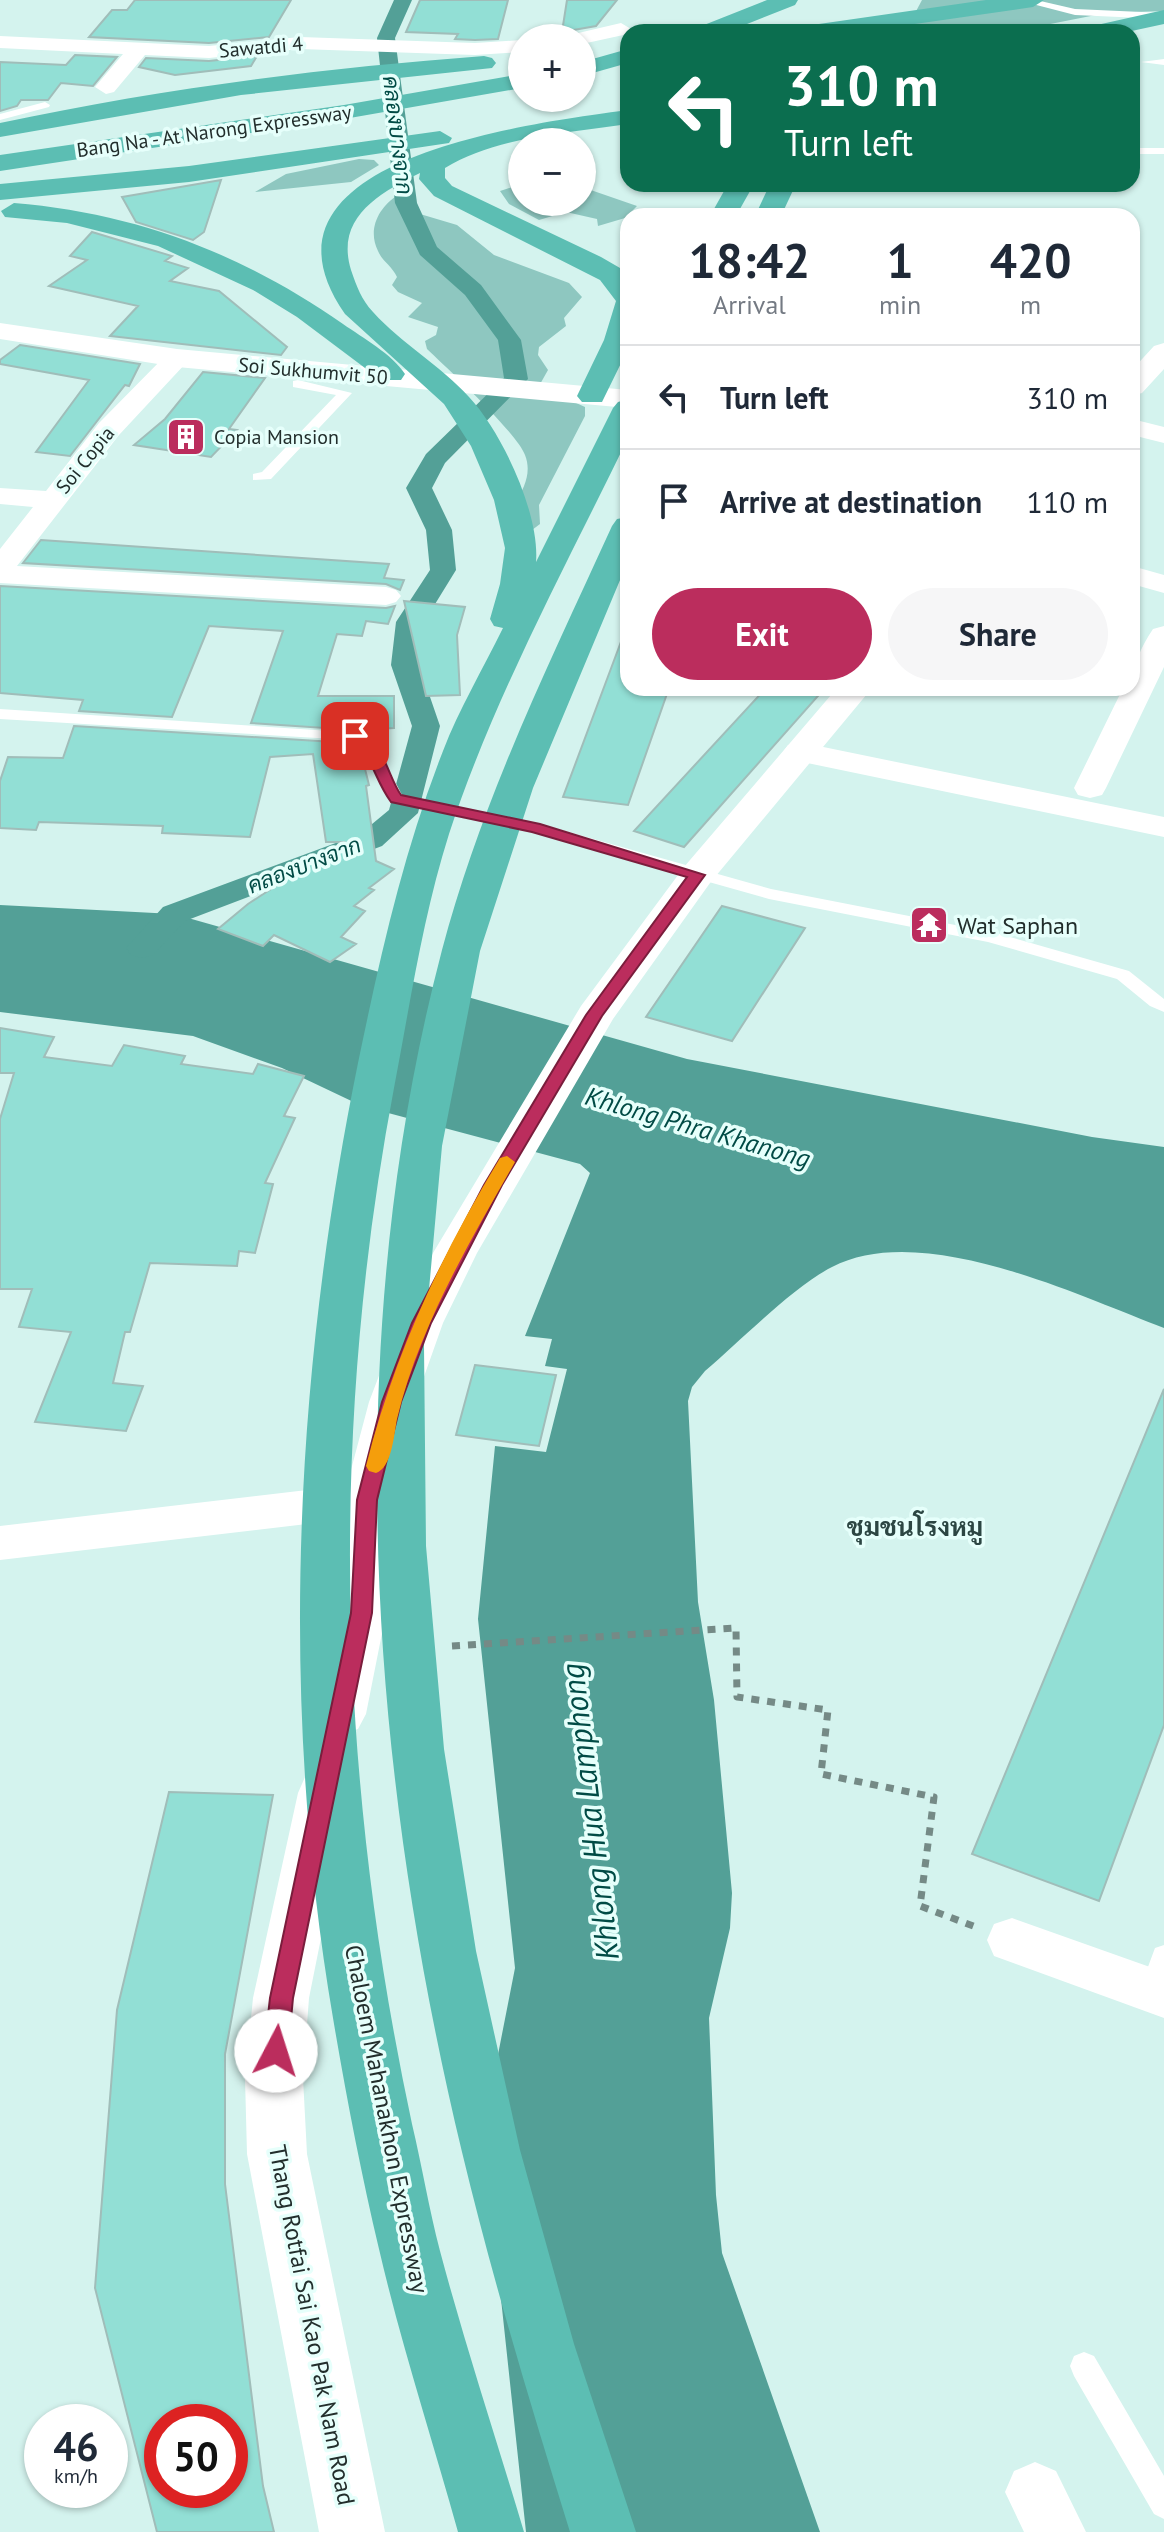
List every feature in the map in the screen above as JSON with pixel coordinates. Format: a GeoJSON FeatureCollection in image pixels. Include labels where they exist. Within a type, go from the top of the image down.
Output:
{"type":"FeatureCollection","features":[{"type":"Feature","properties":{"kind":"highway"},"geometry":{"type":"LineString","coordinates":[[690,24],[743,0]]}},
{"type":"Feature","properties":{"kind":"highway"},"geometry":{"type":"LineString","coordinates":[[727,24],[787,0]]}},
{"type":"Feature","properties":{"kind":"highway"},"geometry":{"type":"LineString","coordinates":[[867,24],[1033,0]]}},
{"type":"Feature","properties":{"kind":"highway"},"geometry":{"type":"LineString","coordinates":[[782,24],[830,3],[836,11],[829,24]]}},
{"type":"Feature","properties":{"kind":"highway"},"geometry":{"type":"LineString","coordinates":[[856,24],[866,3]]}},
{"type":"Feature","properties":{"kind":"highway"},"geometry":{"type":"LineString","coordinates":[[1130,24],[1164,16]]}},
{"type":"Feature","properties":{"kind":"highway"},"geometry":{"type":"LineString","coordinates":[[1140,40],[1164,35]]}},
{"type":"Feature","properties":{"kind":"highway"},"geometry":{"type":"LineString","coordinates":[[596,47],[620,38]]}},
{"type":"Feature","properties":{"kind":"highway"},"geometry":{"type":"LineString","coordinates":[[596,63],[620,59]]}},
{"type":"Feature","properties":{"kind":"highway"},"geometry":{"type":"LineString","coordinates":[[0,130],[257,86],[384,70],[508,60]]}},
{"type":"Feature","properties":{"kind":"highway"},"geometry":{"type":"LineString","coordinates":[[0,144],[508,74]]}},
{"type":"Feature","properties":{"kind":"highway"},"geometry":{"type":"LineString","coordinates":[[596,82],[620,76]]}},
{"type":"Feature","properties":{"kind":"highway","name":"Bang Na - At Narong Expressway"},"geometry":{"type":"LineString","coordinates":[[0,163],[329,114],[508,83]]}},
{"type":"Feature","properties":{"kind":"highway","name":"Bang Na - At Narong Expressway"},"geometry":{"type":"LineString","coordinates":[[0,178],[366,125],[508,100]]}},
{"type":"Feature","properties":{"kind":"highway"},"geometry":{"type":"LineString","coordinates":[[0,192],[189,174],[620,108]]}},
{"type":"Feature","properties":{"kind":"highway"},"geometry":{"type":"LineString","coordinates":[[462,746],[517,589],[519,536],[515,512],[471,418],[432,378],[376,330],[346,296],[332,254],[342,213],[363,194],[428,159],[484,143],[620,118]]}},
{"type":"Feature","properties":{"kind":"highway"},"geometry":{"type":"LineString","coordinates":[[620,125],[588,121],[554,122],[487,137],[452,151],[433,165],[432,179],[443,191],[467,205],[610,274],[620,289]]}},
{"type":"Feature","properties":{"kind":"highway"},"geometry":{"type":"LineString","coordinates":[[0,211],[41,212],[144,231],[188,246],[267,287],[407,387],[498,479]]}},
{"type":"Feature","properties":{"kind":"highway"},"geometry":{"type":"LineString","coordinates":[[592,396],[620,332]]}},
{"type":"Feature","properties":{"kind":"highway","name":"Chaloem Mahanakhon Expressway"},"geometry":{"type":"LineString","coordinates":[[491,2532],[409,2249],[361,2016],[334,1816],[324,1617],[328,1449],[340,1305],[356,1177],[403,939],[429,840],[462,746],[620,424]]}},
{"type":"Feature","properties":{"kind":"highway"},"geometry":{"type":"LineString","coordinates":[[603,2532],[509,2222],[458,1998],[422,1792],[403,1601],[400,1444],[406,1284],[418,1162],[460,954],[488,856],[528,747],[620,544]]}},
{"type":"Feature","properties":{"kind":"main road","name":"Soi Sukhumvit 50"},"geometry":{"type":"LineString","coordinates":[[5,335],[177,358],[301,380],[356,374],[620,398]]}},
{"type":"Feature","properties":{"kind":"main road"},"geometry":{"type":"LineString","coordinates":[[1140,378],[1164,352]]}},
{"type":"Feature","properties":{"kind":"main road","name":"Thang Rotfai Sai Kao Pak Nam Road"},"geometry":{"type":"LineString","coordinates":[[352,2532],[277,2154],[274,2078],[281,1998],[361,1613],[367,1500],[392,1402],[421,1323],[493,1185],[595,1015],[697,875],[848,696]]}},
{"type":"Feature","properties":{"kind":"street"},"geometry":{"type":"LineString","coordinates":[[596,37],[620,36]]}},
{"type":"Feature","properties":{"kind":"street","name":"Sawatdi 4"},"geometry":{"type":"LineString","coordinates":[[0,42],[221,52],[293,43],[508,46]]}},
{"type":"Feature","properties":{"kind":"street"},"geometry":{"type":"LineString","coordinates":[[106,87],[140,48]]}},
{"type":"Feature","properties":{"kind":"street"},"geometry":{"type":"LineString","coordinates":[[221,52],[233,71]]}},
{"type":"Feature","properties":{"kind":"street","name":"Soi Copia"},"geometry":{"type":"LineString","coordinates":[[0,568],[109,429],[177,358]]}},
{"type":"Feature","properties":{"kind":"street"},"geometry":{"type":"LineString","coordinates":[[1140,429],[1164,435]]}},
{"type":"Feature","properties":{"kind":"street"},"geometry":{"type":"LineString","coordinates":[[0,496],[53,500]]}},
{"type":"Feature","properties":{"kind":"street"},"geometry":{"type":"LineString","coordinates":[[0,574],[386,596]]}},
{"type":"Feature","properties":{"kind":"street"},"geometry":{"type":"LineString","coordinates":[[1140,577],[1164,584]]}},
{"type":"Feature","properties":{"kind":"street"},"geometry":{"type":"LineString","coordinates":[[1140,687],[1162,642]]}},
{"type":"Feature","properties":{"kind":"street"},"geometry":{"type":"LineString","coordinates":[[1090,788],[1135,696]]}},
{"type":"Feature","properties":{"kind":"street"},"geometry":{"type":"LineString","coordinates":[[799,752],[1164,827]]}},
{"type":"Feature","properties":{"kind":"street"},"geometry":{"type":"LineString","coordinates":[[0,1543],[367,1500]]}},
{"type":"Feature","properties":{"kind":"street"},"geometry":{"type":"LineString","coordinates":[[1012,1940],[1160,1981]]}},
{"type":"Feature","properties":{"kind":"lane"},"geometry":{"type":"LineString","coordinates":[[1022,0],[1075,12],[1164,16]]}},
{"type":"Feature","properties":{"kind":"lane"},"geometry":{"type":"LineString","coordinates":[[1146,62],[1164,62]]}},
{"type":"Feature","properties":{"kind":"lane"},"geometry":{"type":"LineString","coordinates":[[0,117],[45,105]]}},
{"type":"Feature","properties":{"kind":"lane"},"geometry":{"type":"LineString","coordinates":[[1140,151],[1164,151]]}},
{"type":"Feature","properties":{"kind":"lane"},"geometry":{"type":"LineString","coordinates":[[258,477],[266,476],[345,393],[301,380]]}},
{"type":"Feature","properties":{"kind":"lane"},"geometry":{"type":"LineString","coordinates":[[0,714],[355,736],[373,750],[384,782],[396,799],[534,828],[697,875],[842,911],[1005,941],[1123,975],[1139,984],[1144,995],[1164,1006]]}},
{"type":"Feature","properties":{"kind":"lane"},"geometry":{"type":"LineString","coordinates":[[1084,2366],[1164,2504]]}},
{"type":"Feature","properties":{"kind":"path"},"geometry":{"type":"LineString","coordinates":[[446,1646],[736,1628],[737,1697],[828,1710],[821,1774],[934,1797],[920,1906],[1012,1940]]}},
{"type":"Feature","properties":{"kind":"shaded area"},"geometry":{"type":"Polygon","coordinates":[[[922,0],[1164,0],[1164,11],[1106,13],[1050,24],[909,24],[922,0]]]}},
{"type":"Feature","properties":{"kind":"shaded area"},"geometry":{"type":"Polygon","coordinates":[[[359,159],[374,160],[379,165],[351,182],[255,192],[286,174],[359,159]]]}},
{"type":"Feature","properties":{"kind":"shaded area"},"geometry":{"type":"Polygon","coordinates":[[[508,188],[508,203],[500,191],[508,188]]]}},
{"type":"Feature","properties":{"kind":"shaded area"},"geometry":{"type":"Polygon","coordinates":[[[596,192],[637,206],[620,208],[620,219],[598,226],[597,219],[584,216],[596,216],[596,192]]]}},
{"type":"Feature","properties":{"kind":"shaded area"},"geometry":{"type":"Polygon","coordinates":[[[398,195],[420,214],[457,225],[494,255],[569,283],[582,297],[564,318],[566,326],[539,347],[538,355],[548,370],[539,386],[585,407],[585,416],[539,505],[540,524],[528,533],[516,503],[527,474],[525,455],[496,417],[427,349],[425,341],[436,335],[438,327],[408,317],[422,303],[398,292],[392,285],[397,277],[378,251],[374,227],[380,212],[398,195]]]}},
{"type":"Feature","properties":{"kind":"shaded area"},"geometry":{"type":"Polygon","coordinates":[[[532,216],[552,216],[539,220],[532,216]]]}},
{"type":"Feature","properties":{"kind":"water"},"geometry":{"type":"Polygon","coordinates":[[[0,905],[174,914],[687,1059],[1092,1137],[1164,1147],[1164,1328],[999,1268],[953,1257],[909,1252],[868,1255],[832,1267],[784,1301],[705,1371],[692,1387],[688,1401],[698,1602],[714,1700],[732,1893],[730,1928],[709,2018],[716,2195],[722,2253],[820,2532],[526,2532],[483,2131],[515,1968],[478,1619],[495,1446],[546,1452],[567,1369],[545,1366],[552,1339],[525,1336],[590,1173],[580,1164],[362,1106],[282,1068],[193,1036],[0,1012],[0,905]]]}},
{"type":"Feature","properties":{"kind":"building"},"geometry":{"type":"Polygon","coordinates":[[[135,0],[291,0],[269,37],[209,43],[89,37],[112,10],[127,10],[135,0]]]}},
{"type":"Feature","properties":{"kind":"building"},"geometry":{"type":"Polygon","coordinates":[[[420,0],[508,0],[498,39],[475,40],[455,39],[458,34],[406,32],[420,0]]]}},
{"type":"Feature","properties":{"kind":"building"},"geometry":{"type":"Polygon","coordinates":[[[567,0],[617,0],[596,26],[563,24],[567,0]]]}},
{"type":"Feature","properties":{"kind":"building"},"geometry":{"type":"Polygon","coordinates":[[[75,55],[117,57],[93,86],[61,83],[48,100],[21,100],[17,106],[0,111],[0,62],[66,65],[75,55]]]}},
{"type":"Feature","properties":{"kind":"building"},"geometry":{"type":"Polygon","coordinates":[[[257,56],[251,66],[175,75],[139,67],[146,58],[209,61],[257,56]]]}},
{"type":"Feature","properties":{"kind":"building"},"geometry":{"type":"Polygon","coordinates":[[[221,180],[204,232],[193,240],[136,222],[122,197],[221,180]]]}},
{"type":"Feature","properties":{"kind":"building"},"geometry":{"type":"Polygon","coordinates":[[[92,232],[172,256],[165,261],[188,268],[170,281],[219,291],[287,347],[281,355],[110,336],[138,306],[49,286],[87,260],[70,256],[92,232]]]}},
{"type":"Feature","properties":{"kind":"building"},"geometry":{"type":"Polygon","coordinates":[[[20,345],[140,364],[129,386],[125,385],[70,456],[36,452],[89,380],[0,364],[0,360],[20,345]]]}},
{"type":"Feature","properties":{"kind":"building"},"geometry":{"type":"Polygon","coordinates":[[[203,372],[265,378],[229,429],[237,430],[211,457],[134,445],[165,419],[203,372]]]}},
{"type":"Feature","properties":{"kind":"building"},"geometry":{"type":"Polygon","coordinates":[[[41,540],[389,564],[384,578],[404,580],[400,590],[386,584],[23,563],[41,540]]]}},
{"type":"Feature","properties":{"kind":"building"},"geometry":{"type":"Polygon","coordinates":[[[0,586],[386,608],[395,606],[388,624],[366,621],[362,636],[337,634],[318,696],[394,696],[394,728],[355,730],[251,723],[283,631],[209,626],[172,717],[79,711],[83,700],[0,693],[0,586]]]}},
{"type":"Feature","properties":{"kind":"building"},"geometry":{"type":"Polygon","coordinates":[[[404,601],[465,607],[457,635],[460,695],[426,696],[404,601]]]}},
{"type":"Feature","properties":{"kind":"building"},"geometry":{"type":"Polygon","coordinates":[[[620,644],[620,696],[666,696],[628,805],[563,797],[620,644]]]}},
{"type":"Feature","properties":{"kind":"building"},"geometry":{"type":"Polygon","coordinates":[[[759,696],[818,696],[684,847],[634,831],[759,696]]]}},
{"type":"Feature","properties":{"kind":"building"},"geometry":{"type":"Polygon","coordinates":[[[74,726],[350,743],[362,757],[369,785],[366,786],[376,861],[394,869],[369,888],[374,890],[354,906],[365,911],[341,937],[356,944],[330,962],[274,935],[263,946],[218,929],[248,904],[343,842],[326,842],[313,754],[270,757],[250,837],[162,833],[163,826],[39,822],[36,830],[0,828],[0,781],[8,757],[63,758],[74,726]]]}},
{"type":"Feature","properties":{"kind":"building"},"geometry":{"type":"Polygon","coordinates":[[[722,906],[805,928],[732,1041],[646,1017],[722,906]]]}},
{"type":"Feature","properties":{"kind":"building"},"geometry":{"type":"Polygon","coordinates":[[[0,1028],[54,1037],[44,1057],[112,1066],[124,1045],[185,1056],[181,1064],[253,1074],[258,1064],[304,1076],[284,1116],[295,1118],[265,1183],[273,1184],[255,1253],[239,1251],[237,1266],[150,1263],[130,1332],[125,1332],[113,1383],[143,1386],[126,1431],[35,1422],[71,1332],[19,1327],[32,1289],[0,1289],[0,1119],[14,1073],[0,1073],[0,1028]]]}},
{"type":"Feature","properties":{"kind":"building"},"geometry":{"type":"Polygon","coordinates":[[[475,1365],[556,1375],[539,1446],[456,1435],[475,1365]]]}},
{"type":"Feature","properties":{"kind":"building"},"geometry":{"type":"Polygon","coordinates":[[[1164,1389],[1164,1725],[1099,1901],[972,1854],[1164,1389]]]}},
{"type":"Feature","properties":{"kind":"building"},"geometry":{"type":"Polygon","coordinates":[[[169,1792],[273,1795],[225,2054],[225,2184],[263,2486],[274,2532],[157,2532],[151,2508],[248,2508],[248,2404],[144,2404],[144,2481],[128,2418],[128,2404],[124,2404],[95,2288],[117,2010],[169,1792]]]}},
{"type":"Feature","properties":{"kind":"waterway","name":"คลองบางจาก"},"geometry":{"type":"LineString","coordinates":[[142,948],[174,914],[371,840],[403,813],[426,726],[405,665],[410,622],[443,570],[439,530],[419,488],[435,459],[516,379],[509,340],[473,290],[428,250],[406,203],[386,38],[403,0]]}},
{"type":"Feature","properties":{"kind":"slow traffic"},"geometry":{"type":"LineString","coordinates":[[376,1466],[392,1402],[421,1323],[455,1253],[507,1162]]}},
{"type":"Feature","properties":{"kind":"place","name":"Copia Mansion"},"geometry":{"type":"Point","coordinates":[186,437]}},
{"type":"Feature","properties":{"kind":"place","name":"Wat Saphan"},"geometry":{"type":"Point","coordinates":[929,925]}},
{"type":"Feature","properties":{"kind":"district","name":"ชุมชนโรงหมู"},"geometry":{"type":"Point","coordinates":[915,1526]}},
{"type":"Feature","properties":{"kind":"route"},"geometry":{"type":"LineString","coordinates":[[276,2051],[281,1998],[361,1613],[367,1500],[392,1402],[421,1323],[493,1185],[595,1015],[697,875],[534,828],[396,799],[384,782],[373,750],[355,736]]}},
{"type":"Feature","properties":{"kind":"water label","name":"Khlong Phra Khanong"},"geometry":{"type":"Point","coordinates":[698,1127]}},
{"type":"Feature","properties":{"kind":"water label","name":"Khlong Hua Lamphong"},"geometry":{"type":"Point","coordinates":[589,1812]}}]}
